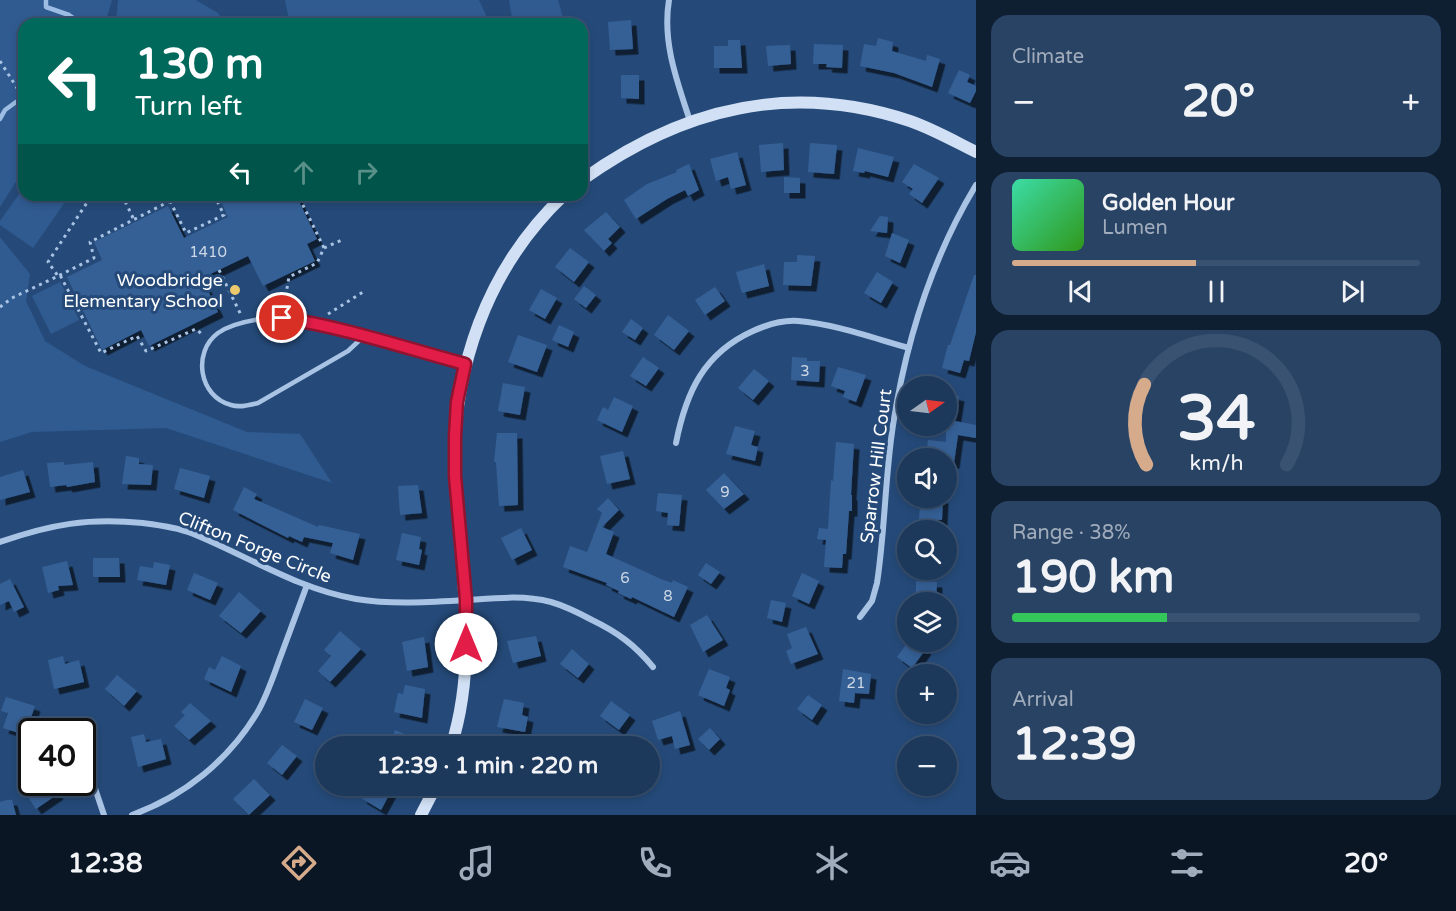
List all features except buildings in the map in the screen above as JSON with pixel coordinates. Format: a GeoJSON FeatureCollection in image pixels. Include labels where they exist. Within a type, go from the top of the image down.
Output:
{"type":"FeatureCollection","features":[{"type":"Feature","properties":{"kind":"street"},"geometry":{"type":"LineString","coordinates":[[669,0],[666,17],[673,69],[690,121]]}},
{"type":"Feature","properties":{"kind":"street"},"geometry":{"type":"LineString","coordinates":[[588,176],[628,149],[690,121],[722,111],[790,103],[830,105],[910,121],[976,152]]}},
{"type":"Feature","properties":{"kind":"street","name":"Sparrow Hill Court"},"geometry":{"type":"LineString","coordinates":[[860,617],[872,601],[877,583],[892,426],[909,348],[933,272],[949,235],[976,185]]}},
{"type":"Feature","properties":{"kind":"street"},"geometry":{"type":"LineString","coordinates":[[454,736],[463,688],[466,600],[455,476],[457,402],[465,364],[479,321],[496,283],[524,239],[543,214],[557,201]]}},
{"type":"Feature","properties":{"kind":"street"},"geometry":{"type":"LineString","coordinates":[[676,442],[681,415],[700,374],[723,348],[760,328],[795,321],[818,324],[909,348]]}},
{"type":"Feature","properties":{"kind":"street","name":"Clifton Forge Circle"},"geometry":{"type":"LineString","coordinates":[[0,542],[57,525],[95,520],[160,525],[189,532],[332,594],[383,602],[506,597],[550,602],[613,630],[641,652],[652,667]]}},
{"type":"Feature","properties":{"kind":"street"},"geometry":{"type":"LineString","coordinates":[[132,815],[167,801],[195,783],[218,763],[239,739],[258,712],[270,686],[307,585]]}},
{"type":"Feature","properties":{"kind":"street"},"geometry":{"type":"LineString","coordinates":[[96,791],[104,815]]}},
{"type":"Feature","properties":{"kind":"street"},"geometry":{"type":"LineString","coordinates":[[422,815],[431,796]]}},
{"type":"Feature","properties":{"kind":"lane"},"geometry":{"type":"LineString","coordinates":[[364,336],[348,351],[258,403],[245,406],[232,406],[219,400],[211,392],[201,368],[203,353],[217,334],[245,322],[282,318],[364,336],[465,364]]}},
{"type":"Feature","properties":{"kind":"path"},"geometry":{"type":"LineString","coordinates":[[0,61],[18,90]]}},
{"type":"Feature","properties":{"kind":"path"},"geometry":{"type":"LineString","coordinates":[[88,201],[48,262],[58,276],[60,275],[101,352],[137,336],[146,351],[196,329],[210,341]]}},
{"type":"Feature","properties":{"kind":"path"},"geometry":{"type":"LineString","coordinates":[[125,201],[134,221]]}},
{"type":"Feature","properties":{"kind":"path"},"geometry":{"type":"LineString","coordinates":[[0,307],[12,298],[94,258],[90,242],[170,201],[186,233],[224,215],[217,201]]}},
{"type":"Feature","properties":{"kind":"path"},"geometry":{"type":"LineString","coordinates":[[301,201],[324,248]]}},
{"type":"Feature","properties":{"kind":"path"},"geometry":{"type":"LineString","coordinates":[[282,318],[289,277],[317,262],[324,248],[342,240]]}},
{"type":"Feature","properties":{"kind":"path"},"geometry":{"type":"LineString","coordinates":[[219,270],[245,322]]}},
{"type":"Feature","properties":{"kind":"path"},"geometry":{"type":"LineString","coordinates":[[328,315],[363,292]]}},
{"type":"Feature","properties":{"kind":"shaded area"},"geometry":{"type":"Polygon","coordinates":[[[0,0],[112,0],[107,18],[18,18],[18,178],[0,207],[0,0]]]}},
{"type":"Feature","properties":{"kind":"shaded area"},"geometry":{"type":"Polygon","coordinates":[[[118,0],[196,0],[218,13],[221,18],[116,18],[118,0]]]}},
{"type":"Feature","properties":{"kind":"shaded area"},"geometry":{"type":"Polygon","coordinates":[[[285,0],[479,0],[486,15],[486,18],[289,18],[285,0]]]}},
{"type":"Feature","properties":{"kind":"shaded area"},"geometry":{"type":"Polygon","coordinates":[[[509,0],[558,0],[563,18],[512,18],[509,0]]]}},
{"type":"Feature","properties":{"kind":"shaded area"},"geometry":{"type":"Polygon","coordinates":[[[18,196],[18,201],[66,201],[33,248],[0,225],[0,221],[18,196]]]}},
{"type":"Feature","properties":{"kind":"shaded area"},"geometry":{"type":"Polygon","coordinates":[[[0,237],[30,274],[26,301],[45,341],[85,366],[247,432],[300,434],[332,483],[166,428],[32,432],[0,442],[0,237]]]}},
{"type":"Feature","properties":{"kind":"shaded area"},"geometry":{"type":"Polygon","coordinates":[[[60,282],[79,320],[51,334],[32,296],[60,282]]]}},
{"type":"Feature","properties":{"kind":"waterway"},"geometry":{"type":"LineString","coordinates":[[46,0],[46,7],[73,18]]}},
{"type":"Feature","properties":{"kind":"waterway"},"geometry":{"type":"LineString","coordinates":[[0,119],[5,110],[16,102]]}},
{"type":"Feature","properties":{"kind":"place","name":"Woodbridge Elementary School"},"geometry":{"type":"Point","coordinates":[235,290]}},
{"type":"Feature","properties":{"kind":"route"},"geometry":{"type":"LineString","coordinates":[[282,318],[344,331],[465,364],[457,402],[455,476],[466,600],[466,644]]}}]}
